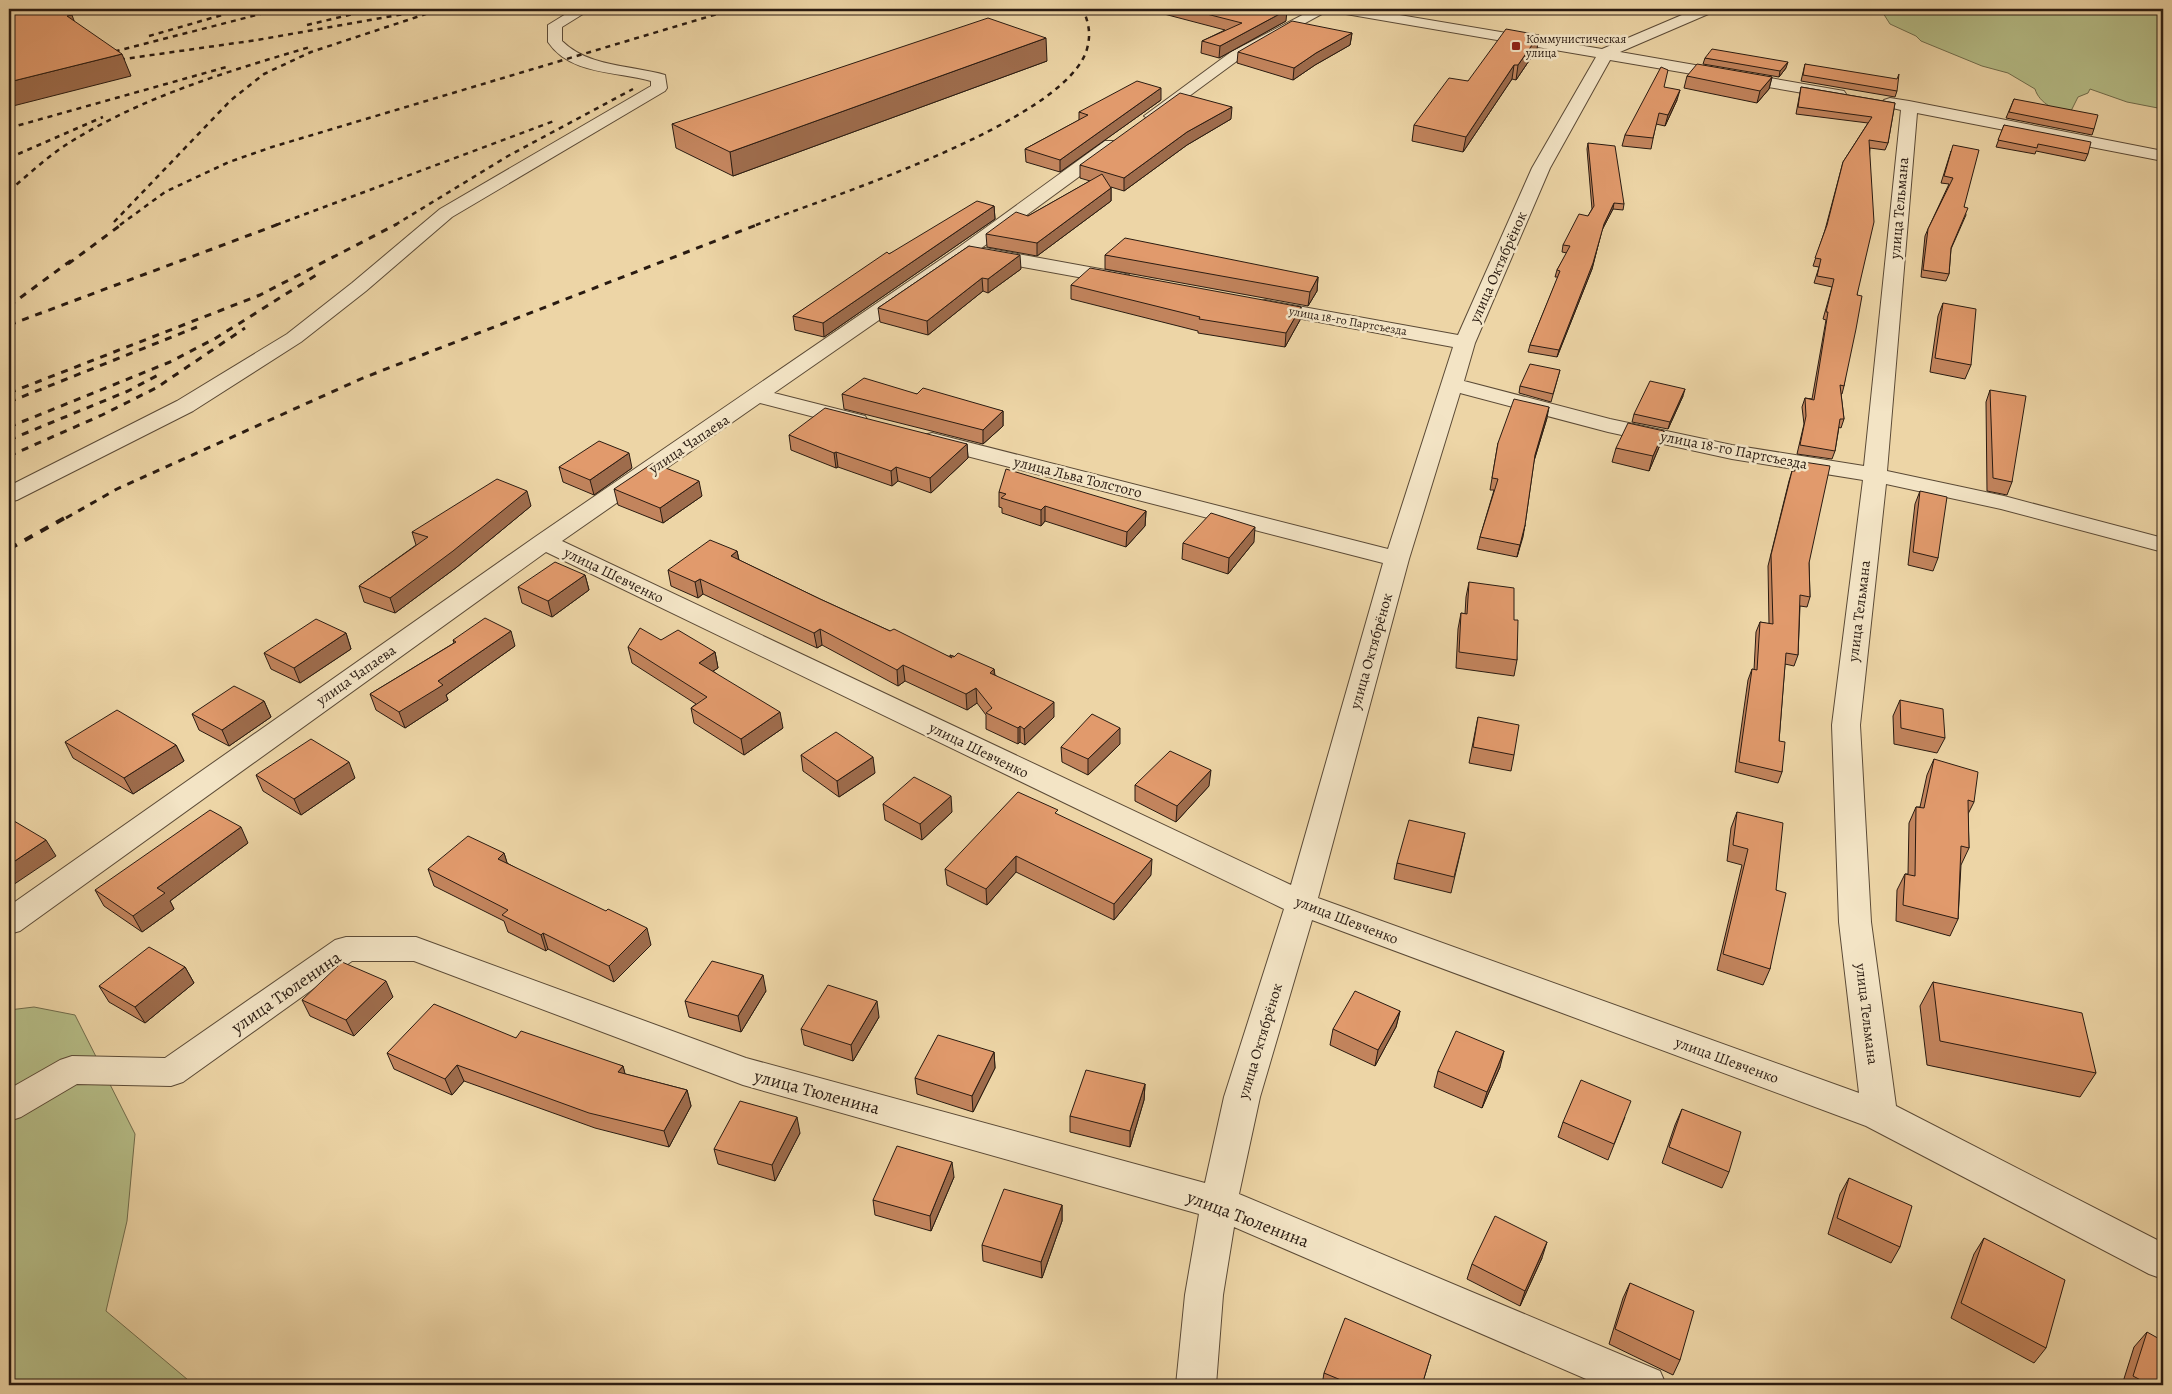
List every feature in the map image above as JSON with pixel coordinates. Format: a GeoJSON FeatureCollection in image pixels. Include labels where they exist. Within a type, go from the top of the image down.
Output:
{"type":"FeatureCollection","features":[{"type":"Feature","properties":{"kind":"street"},"geometry":{"type":"LineString","coordinates":[[9,495],[185,406],[294,338],[446,213],[659,88],[659,78],[640,72],[599,66],[573,57],[555,42],[555,25],[584,9]]}},
{"type":"Feature","properties":{"kind":"street","name":"улица Чапаева"},"geometry":{"type":"LineString","coordinates":[[9,922],[544,542],[759,396],[966,250],[1236,55],[1324,9]]}},
{"type":"Feature","properties":{"kind":"street"},"geometry":{"type":"LineString","coordinates":[[1340,9],[1850,96]]}},
{"type":"Feature","properties":{"kind":"street"},"geometry":{"type":"LineString","coordinates":[[1606,53],[1708,9]]}},
{"type":"Feature","properties":{"kind":"street","name":"улица Октябрёнок"},"geometry":{"type":"LineString","coordinates":[[1196,1385],[1204,1295],[1219,1203],[1242,1097],[1301,904],[1397,558],[1465,342],[1541,168],[1606,53]]}},
{"type":"Feature","properties":{"kind":"street"},"geometry":{"type":"LineString","coordinates":[[1870,100],[2163,156]]}},
{"type":"Feature","properties":{"kind":"street","name":"улица Тельмана"},"geometry":{"type":"LineString","coordinates":[[1879,1115],[1856,922],[1846,725],[1875,475],[1908,106]]}},
{"type":"Feature","properties":{"kind":"street"},"geometry":{"type":"LineString","coordinates":[[966,250],[1142,283]]}},
{"type":"Feature","properties":{"kind":"street","name":"улица 18-го Партсъезда"},"geometry":{"type":"LineString","coordinates":[[1250,303],[1465,342]]}},
{"type":"Feature","properties":{"kind":"street","name":"улица 18-го Партсъезда"},"geometry":{"type":"LineString","coordinates":[[1451,384],[1608,425],[1732,452],[1875,475],[2004,503],[2163,545]]}},
{"type":"Feature","properties":{"kind":"street"},"geometry":{"type":"LineString","coordinates":[[759,396],[875,425]]}},
{"type":"Feature","properties":{"kind":"street","name":"улица Льва Толстого"},"geometry":{"type":"LineString","coordinates":[[914,435],[1397,558]]}},
{"type":"Feature","properties":{"kind":"street","name":"улица Шевченко"},"geometry":{"type":"LineString","coordinates":[[544,542],[1301,904],[1879,1115],[2163,1262]]}},
{"type":"Feature","properties":{"kind":"street","name":"улица Тюленина"},"geometry":{"type":"LineString","coordinates":[[9,1106],[72,1070],[172,1072],[346,949],[416,949],[743,1072],[1219,1203],[1646,1385]]}},
{"type":"Feature","properties":{"kind":"green space"},"geometry":{"type":"Polygon","coordinates":[[[1883,9],[2150,9],[2163,13],[2163,109],[2127,102],[2090,89],[2088,93],[2078,97],[2071,111],[2055,109],[2040,99],[2035,89],[2008,73],[1982,66],[1921,41],[1916,36],[1890,24],[1883,13],[1883,9]]]}},
{"type":"Feature","properties":{"kind":"green space"},"geometry":{"type":"Polygon","coordinates":[[[34,1007],[75,1015],[135,1134],[127,1221],[106,1311],[194,1385],[9,1385],[9,1010],[34,1007]]]}},
{"type":"Feature","properties":{"kind":"building"},"geometry":{"type":"Polygon","coordinates":[[[9,9],[61,9],[72,15],[67,16],[122,54],[9,82],[9,9]]]}},
{"type":"Feature","properties":{"kind":"building"},"geometry":{"type":"Polygon","coordinates":[[[1187,9],[1217,11],[1224,9],[1287,10],[1220,46],[1202,41],[1242,23],[1187,9]]]}},
{"type":"Feature","properties":{"kind":"building"},"geometry":{"type":"Polygon","coordinates":[[[988,18],[1046,38],[730,152],[672,124],[988,18]]]}},
{"type":"Feature","properties":{"kind":"building"},"geometry":{"type":"Polygon","coordinates":[[[1292,21],[1352,33],[1294,68],[1238,52],[1292,21]]]}},
{"type":"Feature","properties":{"kind":"building"},"geometry":{"type":"Polygon","coordinates":[[[1506,29],[1539,35],[1518,65],[1514,65],[1466,137],[1414,125],[1449,78],[1468,81],[1506,29]]]}},
{"type":"Feature","properties":{"kind":"building"},"geometry":{"type":"Polygon","coordinates":[[[1712,49],[1788,62],[1780,71],[1705,58],[1712,49]]]}},
{"type":"Feature","properties":{"kind":"building"},"geometry":{"type":"Polygon","coordinates":[[[1697,64],[1772,77],[1760,91],[1687,76],[1697,64]]]}},
{"type":"Feature","properties":{"kind":"building"},"geometry":{"type":"Polygon","coordinates":[[[1805,64],[1897,79],[1899,74],[1897,91],[1803,75],[1805,64]]]}},
{"type":"Feature","properties":{"kind":"building"},"geometry":{"type":"Polygon","coordinates":[[[1661,67],[1668,70],[1664,87],[1680,90],[1668,115],[1659,113],[1653,138],[1625,135],[1661,67]]]}},
{"type":"Feature","properties":{"kind":"building"},"geometry":{"type":"Polygon","coordinates":[[[1137,81],[1161,88],[1060,160],[1025,149],[1088,115],[1079,112],[1137,81]]]}},
{"type":"Feature","properties":{"kind":"building"},"geometry":{"type":"Polygon","coordinates":[[[1801,87],[1895,103],[1888,143],[1869,140],[1874,222],[1857,295],[1862,296],[1856,329],[1844,386],[1840,385],[1844,419],[1840,419],[1835,451],[1800,445],[1806,416],[1805,398],[1814,400],[1828,312],[1826,312],[1834,279],[1817,276],[1821,259],[1815,258],[1827,225],[1843,162],[1872,117],[1798,107],[1801,87]]]}},
{"type":"Feature","properties":{"kind":"building"},"geometry":{"type":"Polygon","coordinates":[[[1180,93],[1232,107],[1187,132],[1124,178],[1080,165],[1180,93]]]}},
{"type":"Feature","properties":{"kind":"building"},"geometry":{"type":"Polygon","coordinates":[[[2014,99],[2098,115],[2094,129],[2009,112],[2014,99]]]}},
{"type":"Feature","properties":{"kind":"building"},"geometry":{"type":"Polygon","coordinates":[[[2004,125],[2091,142],[2088,154],[2038,144],[2037,148],[1998,140],[2004,125]]]}},
{"type":"Feature","properties":{"kind":"building"},"geometry":{"type":"Polygon","coordinates":[[[1588,143],[1615,146],[1624,204],[1614,203],[1604,224],[1593,263],[1559,350],[1530,345],[1560,271],[1557,270],[1570,246],[1563,245],[1579,214],[1588,216],[1594,206],[1588,143]]]}},
{"type":"Feature","properties":{"kind":"building"},"geometry":{"type":"Polygon","coordinates":[[[1953,145],[1979,150],[1964,207],[1968,208],[1951,248],[1949,274],[1923,270],[1928,229],[1953,178],[1944,176],[1953,145]]]}},
{"type":"Feature","properties":{"kind":"building"},"geometry":{"type":"Polygon","coordinates":[[[1102,174],[1111,188],[1037,243],[986,234],[1016,212],[1028,216],[1102,174]]]}},
{"type":"Feature","properties":{"kind":"building"},"geometry":{"type":"Polygon","coordinates":[[[977,201],[994,206],[823,323],[793,316],[887,252],[889,254],[977,201]]]}},
{"type":"Feature","properties":{"kind":"building"},"geometry":{"type":"Polygon","coordinates":[[[1125,238],[1318,277],[1310,292],[1105,255],[1125,238]]]}},
{"type":"Feature","properties":{"kind":"building"},"geometry":{"type":"Polygon","coordinates":[[[969,246],[1020,255],[988,279],[982,278],[927,321],[878,308],[969,246]]]}},
{"type":"Feature","properties":{"kind":"building"},"geometry":{"type":"Polygon","coordinates":[[[1090,268],[1301,307],[1286,333],[1199,319],[1200,317],[1071,285],[1090,268]]]}},
{"type":"Feature","properties":{"kind":"building"},"geometry":{"type":"Polygon","coordinates":[[[1943,303],[1976,309],[1971,365],[1935,358],[1943,303]]]}},
{"type":"Feature","properties":{"kind":"building"},"geometry":{"type":"Polygon","coordinates":[[[1530,364],[1560,370],[1553,394],[1520,386],[1530,364]]]}},
{"type":"Feature","properties":{"kind":"building"},"geometry":{"type":"Polygon","coordinates":[[[864,378],[917,394],[923,388],[1003,411],[983,430],[842,394],[864,378]]]}},
{"type":"Feature","properties":{"kind":"building"},"geometry":{"type":"Polygon","coordinates":[[[1650,381],[1685,389],[1670,422],[1634,414],[1650,381]]]}},
{"type":"Feature","properties":{"kind":"building"},"geometry":{"type":"Polygon","coordinates":[[[1990,390],[2026,396],[2012,482],[1993,478],[1990,390]]]}},
{"type":"Feature","properties":{"kind":"building"},"geometry":{"type":"Polygon","coordinates":[[[1514,399],[1549,407],[1535,455],[1525,525],[1520,545],[1480,537],[1498,479],[1492,478],[1498,443],[1514,399]]]}},
{"type":"Feature","properties":{"kind":"building"},"geometry":{"type":"Polygon","coordinates":[[[825,408],[967,444],[930,478],[896,467],[891,471],[836,452],[834,453],[789,435],[825,408]]]}},
{"type":"Feature","properties":{"kind":"building"},"geometry":{"type":"Polygon","coordinates":[[[1628,423],[1664,431],[1653,456],[1616,448],[1628,423]]]}},
{"type":"Feature","properties":{"kind":"building"},"geometry":{"type":"Polygon","coordinates":[[[599,441],[629,453],[590,480],[559,467],[599,441]]]}},
{"type":"Feature","properties":{"kind":"building"},"geometry":{"type":"Polygon","coordinates":[[[1797,461],[1830,466],[1809,563],[1810,597],[1800,595],[1798,655],[1786,653],[1779,741],[1785,742],[1782,772],[1739,762],[1752,669],[1757,670],[1760,622],[1773,624],[1771,555],[1792,471],[1795,471],[1797,461]]]}},
{"type":"Feature","properties":{"kind":"building"},"geometry":{"type":"Polygon","coordinates":[[[653,463],[699,481],[660,508],[614,489],[653,463]]]}},
{"type":"Feature","properties":{"kind":"building"},"geometry":{"type":"Polygon","coordinates":[[[1006,469],[1146,511],[1127,532],[1045,506],[1041,510],[1001,498],[1006,494],[999,492],[1006,469]]]}},
{"type":"Feature","properties":{"kind":"building"},"geometry":{"type":"Polygon","coordinates":[[[497,479],[527,491],[453,551],[390,598],[359,586],[428,537],[412,532],[497,479]]]}},
{"type":"Feature","properties":{"kind":"building"},"geometry":{"type":"Polygon","coordinates":[[[1920,491],[1947,497],[1938,558],[1913,552],[1920,491]]]}},
{"type":"Feature","properties":{"kind":"building"},"geometry":{"type":"Polygon","coordinates":[[[1211,513],[1255,527],[1229,558],[1183,543],[1211,513]]]}},
{"type":"Feature","properties":{"kind":"building"},"geometry":{"type":"Polygon","coordinates":[[[710,540],[737,551],[731,556],[820,599],[890,631],[894,629],[952,658],[950,655],[954,657],[958,653],[994,669],[990,673],[1054,702],[1024,729],[1020,726],[1018,728],[986,713],[992,708],[976,688],[966,694],[903,665],[897,670],[820,629],[814,633],[700,579],[695,582],[668,570],[710,540]]]}},
{"type":"Feature","properties":{"kind":"building"},"geometry":{"type":"Polygon","coordinates":[[[555,562],[585,575],[548,601],[518,587],[555,562]]]}},
{"type":"Feature","properties":{"kind":"building"},"geometry":{"type":"Polygon","coordinates":[[[1469,582],[1514,588],[1514,620],[1518,620],[1517,660],[1459,652],[1461,613],[1467,614],[1469,582]]]}},
{"type":"Feature","properties":{"kind":"building"},"geometry":{"type":"Polygon","coordinates":[[[485,618],[511,631],[438,681],[443,685],[399,712],[370,694],[456,642],[453,640],[485,618]]]}},
{"type":"Feature","properties":{"kind":"building"},"geometry":{"type":"Polygon","coordinates":[[[316,619],[346,633],[294,668],[264,653],[316,619]]]}},
{"type":"Feature","properties":{"kind":"building"},"geometry":{"type":"Polygon","coordinates":[[[640,628],[661,640],[678,630],[715,652],[699,663],[780,712],[741,739],[691,708],[707,697],[628,647],[640,628]]]}},
{"type":"Feature","properties":{"kind":"building"},"geometry":{"type":"Polygon","coordinates":[[[234,686],[264,701],[222,730],[192,714],[234,686]]]}},
{"type":"Feature","properties":{"kind":"building"},"geometry":{"type":"Polygon","coordinates":[[[1900,700],[1943,709],[1945,738],[1901,728],[1900,700]]]}},
{"type":"Feature","properties":{"kind":"building"},"geometry":{"type":"Polygon","coordinates":[[[117,710],[176,745],[124,778],[65,742],[117,710]]]}},
{"type":"Feature","properties":{"kind":"building"},"geometry":{"type":"Polygon","coordinates":[[[1092,714],[1120,728],[1088,759],[1061,747],[1092,714]]]}},
{"type":"Feature","properties":{"kind":"building"},"geometry":{"type":"Polygon","coordinates":[[[1478,717],[1519,725],[1514,755],[1473,747],[1478,717]]]}},
{"type":"Feature","properties":{"kind":"building"},"geometry":{"type":"Polygon","coordinates":[[[836,732],[873,757],[837,781],[801,755],[836,732]]]}},
{"type":"Feature","properties":{"kind":"building"},"geometry":{"type":"Polygon","coordinates":[[[311,739],[349,762],[294,799],[256,775],[311,739]]]}},
{"type":"Feature","properties":{"kind":"building"},"geometry":{"type":"Polygon","coordinates":[[[1170,751],[1211,770],[1177,806],[1135,785],[1170,751]]]}},
{"type":"Feature","properties":{"kind":"building"},"geometry":{"type":"Polygon","coordinates":[[[1934,759],[1978,772],[1974,802],[1968,800],[1969,848],[1961,846],[1958,919],[1903,905],[1905,874],[1915,876],[1916,807],[1924,808],[1934,759]]]}},
{"type":"Feature","properties":{"kind":"building"},"geometry":{"type":"Polygon","coordinates":[[[914,777],[951,796],[920,824],[883,804],[914,777]]]}},
{"type":"Feature","properties":{"kind":"building"},"geometry":{"type":"Polygon","coordinates":[[[1018,792],[1058,810],[1055,813],[1152,859],[1114,904],[1016,856],[986,889],[945,869],[1018,792]]]}},
{"type":"Feature","properties":{"kind":"building"},"geometry":{"type":"Polygon","coordinates":[[[210,810],[241,827],[157,888],[165,893],[133,916],[95,890],[210,810]]]}},
{"type":"Feature","properties":{"kind":"building"},"geometry":{"type":"Polygon","coordinates":[[[1737,812],[1783,823],[1776,890],[1786,893],[1770,969],[1723,954],[1748,849],[1733,845],[1737,812]]]}},
{"type":"Feature","properties":{"kind":"building"},"geometry":{"type":"Polygon","coordinates":[[[9,818],[46,840],[9,865],[9,818]]]}},
{"type":"Feature","properties":{"kind":"building"},"geometry":{"type":"Polygon","coordinates":[[[1409,820],[1465,833],[1454,877],[1397,863],[1409,820]]]}},
{"type":"Feature","properties":{"kind":"building"},"geometry":{"type":"Polygon","coordinates":[[[468,836],[504,853],[498,859],[606,911],[608,909],[647,928],[609,966],[502,915],[508,910],[428,869],[468,836]]]}},
{"type":"Feature","properties":{"kind":"building"},"geometry":{"type":"Polygon","coordinates":[[[149,947],[185,967],[135,1007],[99,986],[149,947]]]}},
{"type":"Feature","properties":{"kind":"building"},"geometry":{"type":"Polygon","coordinates":[[[712,961],[763,975],[738,1016],[685,1001],[712,961]]]}},
{"type":"Feature","properties":{"kind":"building"},"geometry":{"type":"Polygon","coordinates":[[[342,962],[386,981],[346,1020],[302,1000],[342,962]]]}},
{"type":"Feature","properties":{"kind":"building"},"geometry":{"type":"Polygon","coordinates":[[[1933,982],[2082,1013],[2096,1073],[1940,1041],[1933,982]]]}},
{"type":"Feature","properties":{"kind":"building"},"geometry":{"type":"Polygon","coordinates":[[[828,985],[877,1001],[851,1045],[801,1029],[828,985]]]}},
{"type":"Feature","properties":{"kind":"building"},"geometry":{"type":"Polygon","coordinates":[[[1355,991],[1400,1011],[1378,1050],[1333,1029],[1355,991]]]}},
{"type":"Feature","properties":{"kind":"building"},"geometry":{"type":"Polygon","coordinates":[[[434,1004],[516,1038],[521,1031],[623,1066],[618,1072],[687,1090],[664,1131],[589,1113],[457,1065],[445,1079],[387,1053],[434,1004]]]}},
{"type":"Feature","properties":{"kind":"building"},"geometry":{"type":"Polygon","coordinates":[[[1456,1031],[1504,1051],[1487,1092],[1438,1071],[1456,1031]]]}},
{"type":"Feature","properties":{"kind":"building"},"geometry":{"type":"Polygon","coordinates":[[[938,1035],[994,1052],[972,1096],[915,1078],[938,1035]]]}},
{"type":"Feature","properties":{"kind":"building"},"geometry":{"type":"Polygon","coordinates":[[[1086,1070],[1145,1084],[1130,1131],[1070,1116],[1086,1070]]]}},
{"type":"Feature","properties":{"kind":"building"},"geometry":{"type":"Polygon","coordinates":[[[1581,1080],[1631,1101],[1614,1144],[1563,1122],[1581,1080]]]}},
{"type":"Feature","properties":{"kind":"building"},"geometry":{"type":"Polygon","coordinates":[[[740,1101],[797,1117],[772,1165],[714,1149],[740,1101]]]}},
{"type":"Feature","properties":{"kind":"building"},"geometry":{"type":"Polygon","coordinates":[[[1682,1109],[1741,1132],[1729,1172],[1669,1147],[1682,1109]]]}},
{"type":"Feature","properties":{"kind":"building"},"geometry":{"type":"Polygon","coordinates":[[[897,1146],[952,1162],[930,1216],[873,1200],[897,1146]]]}},
{"type":"Feature","properties":{"kind":"building"},"geometry":{"type":"Polygon","coordinates":[[[1849,1178],[1912,1206],[1900,1247],[1837,1218],[1849,1178]]]}},
{"type":"Feature","properties":{"kind":"building"},"geometry":{"type":"Polygon","coordinates":[[[1004,1189],[1062,1205],[1041,1262],[982,1245],[1004,1189]]]}},
{"type":"Feature","properties":{"kind":"building"},"geometry":{"type":"Polygon","coordinates":[[[1495,1216],[1547,1242],[1525,1291],[1472,1264],[1495,1216]]]}},
{"type":"Feature","properties":{"kind":"building"},"geometry":{"type":"Polygon","coordinates":[[[1984,1238],[2065,1280],[2046,1348],[1961,1303],[1984,1238]]]}},
{"type":"Feature","properties":{"kind":"building"},"geometry":{"type":"Polygon","coordinates":[[[1630,1283],[1694,1311],[1680,1360],[1615,1329],[1630,1283]]]}},
{"type":"Feature","properties":{"kind":"building"},"geometry":{"type":"Polygon","coordinates":[[[1345,1318],[1431,1355],[1422,1385],[1353,1385],[1324,1373],[1345,1318]]]}},
{"type":"Feature","properties":{"kind":"building"},"geometry":{"type":"Polygon","coordinates":[[[2147,1332],[2163,1341],[2163,1385],[2150,1385],[2133,1376],[2147,1332]]]}},
{"type":"Feature","properties":{"kind":"railway"},"geometry":{"type":"LineString","coordinates":[[149,36],[243,9]]}},
{"type":"Feature","properties":{"kind":"railway"},"geometry":{"type":"LineString","coordinates":[[105,54],[280,9]]}},
{"type":"Feature","properties":{"kind":"railway"},"geometry":{"type":"LineString","coordinates":[[307,25],[374,9]]}},
{"type":"Feature","properties":{"kind":"railway"},"geometry":{"type":"LineString","coordinates":[[114,222],[231,100],[264,74],[311,52],[441,9]]}},
{"type":"Feature","properties":{"kind":"railway"},"geometry":{"type":"LineString","coordinates":[[120,225],[165,192],[229,162],[272,147],[734,9]]}},
{"type":"Feature","properties":{"kind":"railway"},"geometry":{"type":"LineString","coordinates":[[756,225],[886,177],[940,154],[991,130],[1036,104],[1070,76],[1087,49],[1089,29],[1083,9]]}},
{"type":"Feature","properties":{"kind":"railway"},"geometry":{"type":"LineString","coordinates":[[110,61],[257,40],[404,14]]}},
{"type":"Feature","properties":{"kind":"railway"},"geometry":{"type":"LineString","coordinates":[[9,191],[64,146],[129,111],[218,75],[310,47]]}},
{"type":"Feature","properties":{"kind":"railway"},"geometry":{"type":"LineString","coordinates":[[9,128],[230,66]]}},
{"type":"Feature","properties":{"kind":"railway"},"geometry":{"type":"LineString","coordinates":[[395,225],[508,156],[633,89]]}},
{"type":"Feature","properties":{"kind":"railway"},"geometry":{"type":"LineString","coordinates":[[9,158],[103,117]]}},
{"type":"Feature","properties":{"kind":"railway"},"geometry":{"type":"LineString","coordinates":[[276,225],[554,121]]}},
{"type":"Feature","properties":{"kind":"railway"},"geometry":{"type":"LineString","coordinates":[[68,264],[122,224]]}},
{"type":"Feature","properties":{"kind":"railway"},"geometry":{"type":"LineString","coordinates":[[9,325],[279,224]]}},
{"type":"Feature","properties":{"kind":"railway"},"geometry":{"type":"LineString","coordinates":[[9,393],[260,295],[397,224]]}},
{"type":"Feature","properties":{"kind":"railway"},"geometry":{"type":"LineString","coordinates":[[66,518],[117,489],[363,378],[759,224]]}},
{"type":"Feature","properties":{"kind":"railway"},"geometry":{"type":"LineString","coordinates":[[9,306],[73,259]]}},
{"type":"Feature","properties":{"kind":"railway"},"geometry":{"type":"LineString","coordinates":[[9,427],[170,362],[216,338],[321,272]]}},
{"type":"Feature","properties":{"kind":"railway"},"geometry":{"type":"LineString","coordinates":[[9,402],[197,327]]}},
{"type":"Feature","properties":{"kind":"railway"},"geometry":{"type":"LineString","coordinates":[[9,456],[102,415],[156,388],[245,328]]}},
{"type":"Feature","properties":{"kind":"railway"},"geometry":{"type":"LineString","coordinates":[[9,440],[128,391],[160,374]]}},
{"type":"Feature","properties":{"kind":"railway"},"geometry":{"type":"LineString","coordinates":[[9,549],[68,516]]}},
{"type":"Feature","properties":{"kind":"place","name":"Коммунистическая улица"},"geometry":{"type":"Point","coordinates":[1516,46]}}]}
